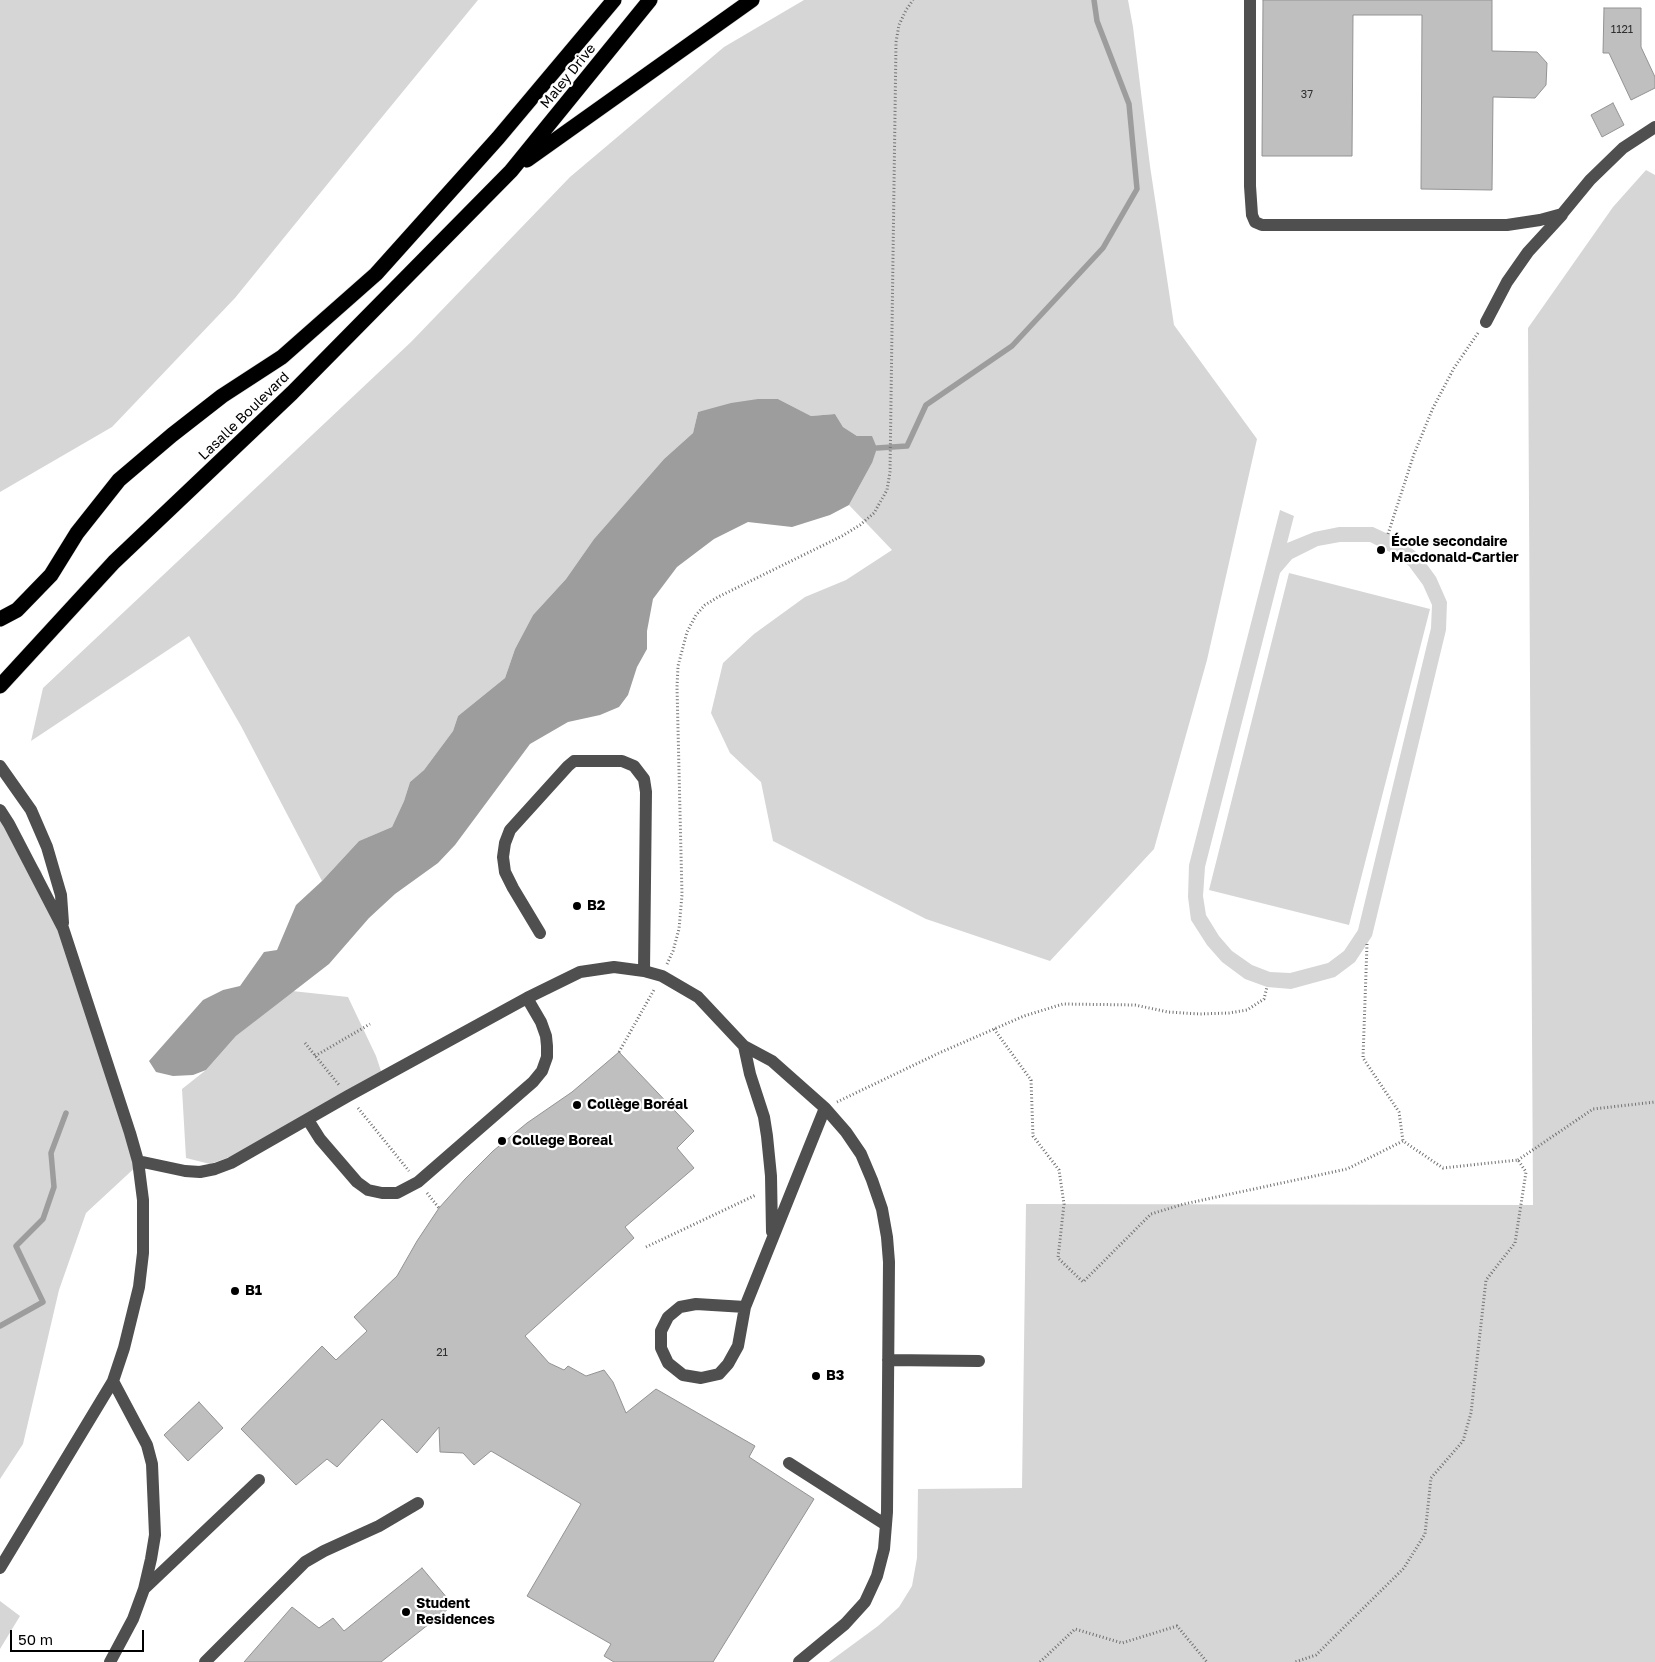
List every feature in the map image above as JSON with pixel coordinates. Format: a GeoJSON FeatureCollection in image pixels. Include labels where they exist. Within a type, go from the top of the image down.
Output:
{"type":"FeatureCollection","features":[{"type":"Feature","properties":{"kind":"highway","name":"Maley Drive"},"geometry":{"type":"LineString","coordinates":[[498,138],[614,0]]}},
{"type":"Feature","properties":{"kind":"highway","name":"Maley Drive"},"geometry":{"type":"LineString","coordinates":[[511,171],[650,0]]}},
{"type":"Feature","properties":{"kind":"highway"},"geometry":{"type":"LineString","coordinates":[[511,171],[752,0]]}},
{"type":"Feature","properties":{"kind":"highway","name":"Lasalle Boulevard"},"geometry":{"type":"LineString","coordinates":[[0,619],[17,610],[51,575],[77,533],[119,480],[172,435],[215,402],[282,357],[376,274],[498,138]]}},
{"type":"Feature","properties":{"kind":"highway","name":"Lasalle Boulevard"},"geometry":{"type":"LineString","coordinates":[[0,686],[114,562],[292,393],[511,171]]}},
{"type":"Feature","properties":{"kind":"street"},"geometry":{"type":"LineString","coordinates":[[1250,0],[1250,186],[1252,215],[1255,222],[1274,226],[1507,225],[1540,220],[1562,214]]}},
{"type":"Feature","properties":{"kind":"street"},"geometry":{"type":"LineString","coordinates":[[1486,322],[1507,282],[1528,252],[1590,180],[1623,148],[1655,127]]}},
{"type":"Feature","properties":{"kind":"street"},"geometry":{"type":"LineString","coordinates":[[540,933],[512,888],[505,872],[503,858],[504,843],[510,830],[574,761],[622,761],[634,766],[644,779],[646,792],[644,971]]}},
{"type":"Feature","properties":{"kind":"street"},"geometry":{"type":"LineString","coordinates":[[0,766],[31,810],[47,847],[61,896],[63,928]]}},
{"type":"Feature","properties":{"kind":"street"},"geometry":{"type":"LineString","coordinates":[[0,810],[63,928],[127,1123],[138,1161],[143,1200],[143,1253],[139,1287],[124,1348],[113,1381],[0,1568]]}},
{"type":"Feature","properties":{"kind":"street"},"geometry":{"type":"LineString","coordinates":[[138,1161],[185,1171],[200,1172],[232,1163],[348,1096],[527,998],[580,972],[614,967],[644,971],[662,976],[698,997],[744,1046],[772,1061],[825,1108],[846,1132],[861,1154],[872,1180],[882,1209],[887,1237],[889,1262],[886,1525],[884,1549],[877,1576],[865,1602],[845,1624],[799,1662]]}},
{"type":"Feature","properties":{"kind":"street"},"geometry":{"type":"LineString","coordinates":[[308,1120],[320,1139],[357,1182],[368,1190],[382,1193],[397,1193],[418,1182],[533,1082],[542,1071],[546,1057],[546,1036],[541,1022],[527,998]]}},
{"type":"Feature","properties":{"kind":"street"},"geometry":{"type":"LineString","coordinates":[[744,1046],[750,1074],[764,1117],[767,1136],[772,1239]]}},
{"type":"Feature","properties":{"kind":"street"},"geometry":{"type":"LineString","coordinates":[[745,1307],[696,1304],[680,1307],[668,1317],[661,1331],[661,1348],[668,1363],[683,1375],[701,1378],[719,1374],[728,1364],[738,1346],[745,1307],[825,1108]]}},
{"type":"Feature","properties":{"kind":"street"},"geometry":{"type":"LineString","coordinates":[[888,1360],[979,1361]]}},
{"type":"Feature","properties":{"kind":"street"},"geometry":{"type":"LineString","coordinates":[[110,1662],[133,1619],[144,1589],[155,1534],[152,1464],[147,1445],[113,1381]]}},
{"type":"Feature","properties":{"kind":"street"},"geometry":{"type":"LineString","coordinates":[[789,1463],[886,1525]]}},
{"type":"Feature","properties":{"kind":"street"},"geometry":{"type":"LineString","coordinates":[[144,1589],[259,1480]]}},
{"type":"Feature","properties":{"kind":"street"},"geometry":{"type":"LineString","coordinates":[[205,1662],[305,1562],[324,1551],[379,1526],[418,1503]]}},
{"type":"Feature","properties":{"kind":"path"},"geometry":{"type":"LineString","coordinates":[[619,1052],[662,976],[673,952],[679,929],[682,895],[677,687],[678,666],[686,632],[701,610],[718,597],[842,536],[860,525],[874,513],[887,490],[891,423],[896,42],[899,25],[912,0]]}},
{"type":"Feature","properties":{"kind":"path"},"geometry":{"type":"LineString","coordinates":[[1388,534],[1414,454],[1433,408],[1454,368],[1486,322]]}},
{"type":"Feature","properties":{"kind":"path"},"geometry":{"type":"LineString","coordinates":[[1367,944],[1363,1058],[1399,1112],[1403,1141],[1443,1168],[1518,1160],[1594,1109],[1655,1102]]}},
{"type":"Feature","properties":{"kind":"path"},"geometry":{"type":"LineString","coordinates":[[825,1108],[939,1053],[1024,1016],[1063,1004],[1135,1005],[1168,1012],[1230,1014],[1247,1010],[1264,999],[1267,987]]}},
{"type":"Feature","properties":{"kind":"path"},"geometry":{"type":"LineString","coordinates":[[315,1056],[370,1024]]}},
{"type":"Feature","properties":{"kind":"path"},"geometry":{"type":"LineString","coordinates":[[994,1029],[1031,1080],[1033,1136],[1059,1170],[1064,1204],[1058,1258],[1083,1282],[1151,1214],[1184,1204],[1347,1170],[1403,1141]]}},
{"type":"Feature","properties":{"kind":"path"},"geometry":{"type":"LineString","coordinates":[[305,1043],[439,1208]]}},
{"type":"Feature","properties":{"kind":"path"},"geometry":{"type":"LineString","coordinates":[[1296,1662],[1316,1655],[1404,1568],[1425,1534],[1430,1478],[1463,1441],[1471,1413],[1486,1280],[1515,1243],[1526,1172],[1518,1160]]}},
{"type":"Feature","properties":{"kind":"path"},"geometry":{"type":"LineString","coordinates":[[646,1248],[771,1188]]}},
{"type":"Feature","properties":{"kind":"path"},"geometry":{"type":"LineString","coordinates":[[1040,1662],[1075,1629],[1122,1643],[1177,1626],[1207,1662]]}},
{"type":"Feature","properties":{"kind":"shaded area"},"geometry":{"type":"Polygon","coordinates":[[[0,0],[478,0],[235,298],[112,427],[0,492],[0,0]]]}},
{"type":"Feature","properties":{"kind":"shaded area"},"geometry":{"type":"Polygon","coordinates":[[[804,0],[1128,0],[1174,325],[1257,439],[1207,660],[1154,849],[1050,961],[926,919],[773,841],[761,782],[730,753],[711,713],[723,663],[754,634],[805,597],[846,580],[892,550],[849,505],[872,463],[872,436],[857,436],[843,427],[835,414],[811,416],[778,399],[698,412],[693,433],[664,459],[594,539],[566,579],[533,615],[515,649],[505,678],[458,716],[453,731],[424,770],[410,782],[392,827],[359,841],[322,881],[241,726],[189,636],[31,741],[43,688],[411,342],[570,177],[724,47],[804,0]]]}},
{"type":"Feature","properties":{"kind":"shaded area"},"geometry":{"type":"Polygon","coordinates":[[[1646,170],[1655,175],[1655,1662],[829,1662],[878,1626],[899,1607],[912,1586],[917,1558],[918,1489],[1022,1488],[1026,1204],[1533,1205],[1528,328],[1613,207],[1646,170]]]}},
{"type":"Feature","properties":{"kind":"shaded area"},"geometry":{"type":"Polygon","coordinates":[[[758,399],[778,399],[811,416],[835,414],[843,427],[857,436],[872,436],[877,448],[872,463],[849,505],[830,515],[792,527],[748,522],[714,539],[677,567],[653,599],[647,631],[647,649],[637,667],[628,695],[619,707],[600,715],[568,722],[530,744],[455,845],[438,863],[395,894],[369,918],[329,964],[236,1036],[206,1070],[193,1075],[173,1076],[156,1072],[149,1061],[203,1000],[223,990],[240,986],[264,952],[277,950],[296,905],[322,881],[359,841],[392,827],[410,782],[424,770],[453,731],[458,716],[505,678],[515,649],[533,615],[566,579],[594,539],[664,459],[693,433],[698,412],[731,403],[758,399]]]}},
{"type":"Feature","properties":{"kind":"shaded area"},"geometry":{"type":"Polygon","coordinates":[[[1280,510],[1294,516],[1287,543],[1314,532],[1339,527],[1373,527],[1401,540],[1420,555],[1436,577],[1447,602],[1446,630],[1372,936],[1355,962],[1335,977],[1291,989],[1267,987],[1245,979],[1222,962],[1207,945],[1191,920],[1188,897],[1189,865],[1280,510]],[[1340,542],[1318,546],[1292,559],[1280,573],[1205,867],[1203,896],[1206,915],[1219,936],[1232,951],[1252,965],[1270,972],[1290,973],[1328,963],[1344,951],[1358,930],[1431,628],[1432,605],[1423,585],[1409,566],[1392,553],[1370,542],[1340,542]]]}},
{"type":"Feature","properties":{"kind":"shaded area"},"geometry":{"type":"Polygon","coordinates":[[[1289,573],[1430,609],[1349,925],[1209,890],[1289,573]]]}},
{"type":"Feature","properties":{"kind":"shaded area"},"geometry":{"type":"Polygon","coordinates":[[[0,804],[24,847],[41,871],[128,1134],[140,1163],[86,1213],[59,1290],[23,1444],[0,1479],[0,804]]]}},
{"type":"Feature","properties":{"kind":"shaded area"},"geometry":{"type":"Polygon","coordinates":[[[292,991],[348,997],[376,1056],[383,1077],[264,1145],[210,1164],[186,1158],[182,1089],[206,1070],[236,1036],[292,991]]]}},
{"type":"Feature","properties":{"kind":"shaded area"},"geometry":{"type":"Polygon","coordinates":[[[0,1601],[20,1616],[0,1649],[0,1601]]]}},
{"type":"Feature","properties":{"kind":"building"},"geometry":{"type":"Polygon","coordinates":[[[1263,0],[1492,0],[1492,51],[1537,52],[1547,63],[1546,85],[1535,98],[1493,97],[1492,190],[1421,189],[1422,15],[1353,15],[1352,156],[1262,156],[1263,0]]]}},
{"type":"Feature","properties":{"kind":"building"},"geometry":{"type":"Polygon","coordinates":[[[1604,8],[1641,8],[1641,47],[1655,77],[1655,88],[1631,100],[1609,53],[1603,53],[1604,8]]]}},
{"type":"Feature","properties":{"kind":"building"},"geometry":{"type":"Polygon","coordinates":[[[1613,103],[1624,125],[1602,137],[1591,115],[1613,103]]]}},
{"type":"Feature","properties":{"kind":"building"},"geometry":{"type":"Polygon","coordinates":[[[619,1052],[694,1131],[677,1148],[694,1168],[625,1227],[634,1238],[525,1336],[549,1363],[564,1370],[568,1366],[586,1376],[604,1370],[613,1382],[626,1413],[656,1389],[755,1446],[749,1457],[814,1499],[713,1662],[614,1662],[604,1656],[611,1644],[527,1596],[581,1504],[491,1451],[474,1465],[463,1453],[440,1452],[439,1427],[417,1453],[382,1419],[337,1467],[327,1459],[296,1485],[241,1429],[322,1346],[336,1360],[367,1331],[354,1317],[397,1276],[439,1208],[465,1179],[493,1151],[527,1123],[572,1092],[619,1052]]]}},
{"type":"Feature","properties":{"kind":"building"},"geometry":{"type":"Polygon","coordinates":[[[199,1402],[223,1428],[188,1461],[164,1435],[199,1402]]]}},
{"type":"Feature","properties":{"kind":"building","name":"Student Residences"},"geometry":{"type":"Polygon","coordinates":[[[422,1568],[453,1605],[381,1662],[244,1662],[292,1607],[319,1628],[333,1618],[344,1631],[422,1568]]]}},
{"type":"Feature","properties":{"kind":"waterway"},"geometry":{"type":"LineString","coordinates":[[877,448],[907,446],[926,405],[1012,346],[1103,248],[1137,189],[1129,104],[1097,21],[1094,0]]}},
{"type":"Feature","properties":{"kind":"waterway"},"geometry":{"type":"LineString","coordinates":[[0,1326],[43,1302],[16,1246],[43,1219],[54,1187],[51,1153],[66,1113]]}},
{"type":"Feature","properties":{"kind":"place","name":"École secondaire Macdonald-Cartier"},"geometry":{"type":"Point","coordinates":[1381,550]}},
{"type":"Feature","properties":{"kind":"place","name":"B2"},"geometry":{"type":"Point","coordinates":[577,906]}},
{"type":"Feature","properties":{"kind":"place","name":"Collège Boréal"},"geometry":{"type":"Point","coordinates":[577,1105]}},
{"type":"Feature","properties":{"kind":"place","name":"College Boreal"},"geometry":{"type":"Point","coordinates":[502,1141]}},
{"type":"Feature","properties":{"kind":"place","name":"B1"},"geometry":{"type":"Point","coordinates":[235,1291]}},
{"type":"Feature","properties":{"kind":"place","name":"B3"},"geometry":{"type":"Point","coordinates":[816,1376]}},
{"type":"Feature","properties":{"kind":"place","name":"Student Residences"},"geometry":{"type":"Point","coordinates":[406,1612]}}]}
